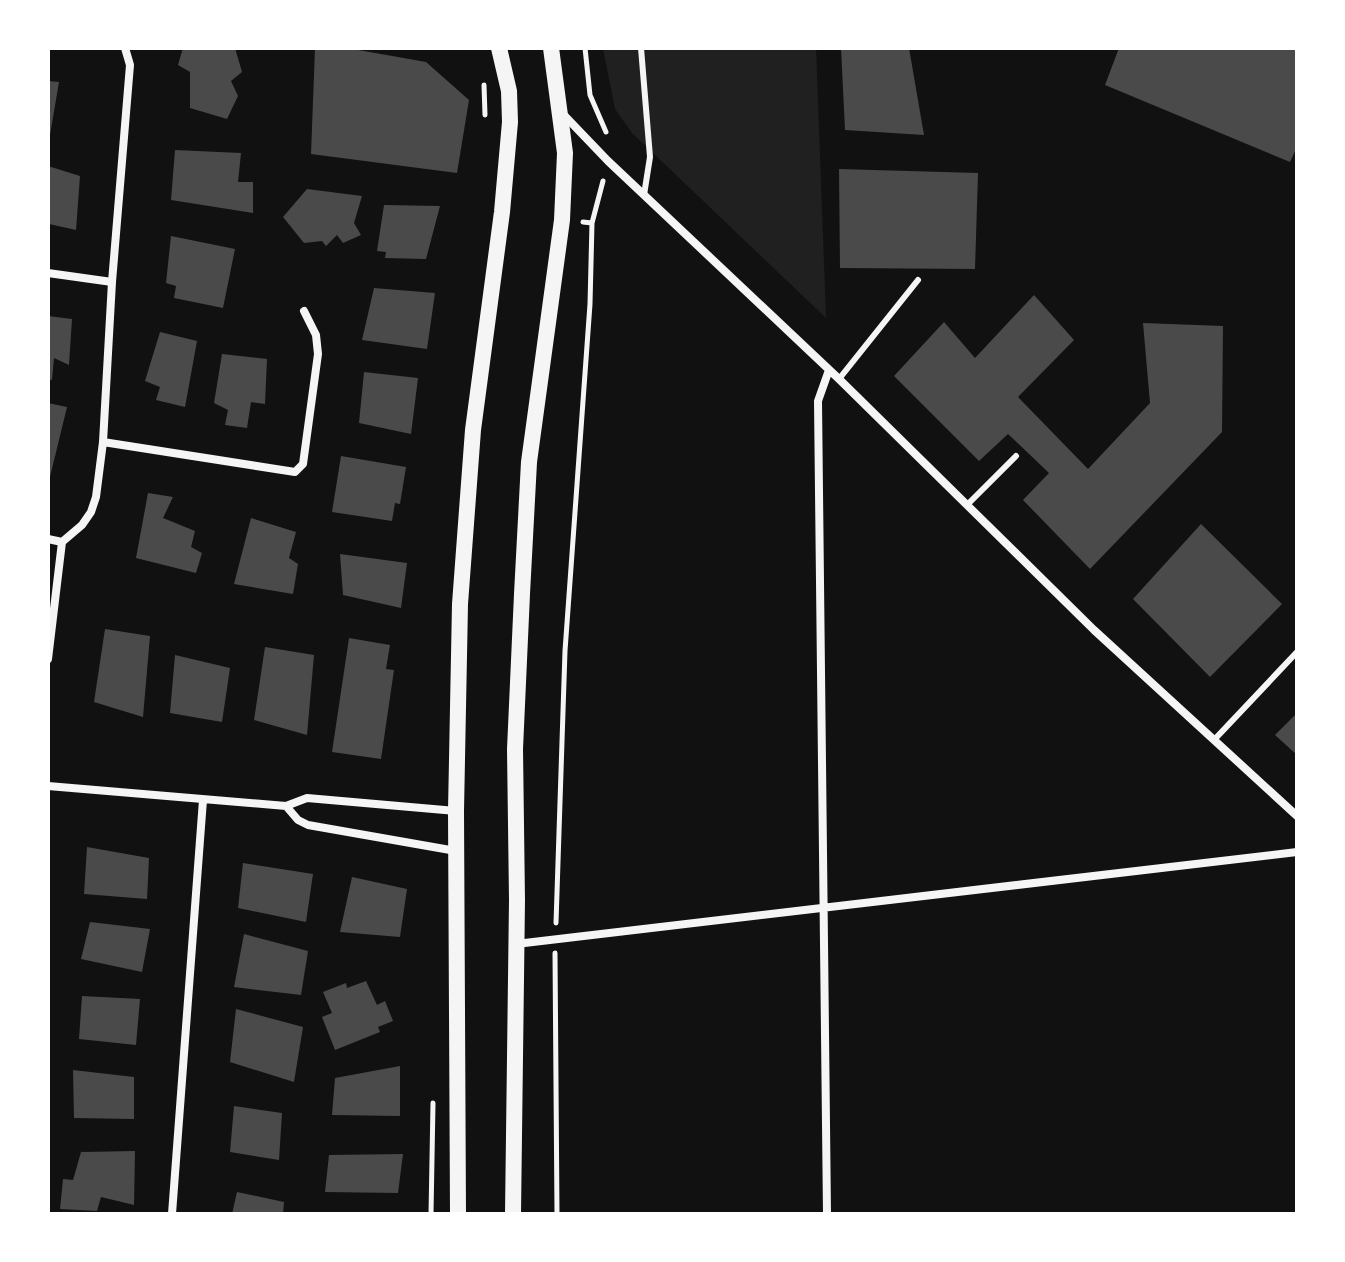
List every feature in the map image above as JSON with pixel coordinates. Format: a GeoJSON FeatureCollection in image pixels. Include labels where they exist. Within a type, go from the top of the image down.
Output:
{"type":"FeatureCollection","features":[{"type":"Feature","properties":{"kind":"main road"},"geometry":{"type":"LineString","coordinates":[[458,1214],[456,811],[463,551],[473,430],[502,212],[510,122],[509,91],[499,48]]}},
{"type":"Feature","properties":{"kind":"main road"},"geometry":{"type":"LineString","coordinates":[[513,1214],[517,900],[515,749],[529,462],[562,220],[565,153],[551,48]]}},
{"type":"Feature","properties":{"kind":"street"},"geometry":{"type":"LineString","coordinates":[[48,659],[62,542],[82,525],[91,512],[103,442],[112,282],[130,65],[125,48]]}},
{"type":"Feature","properties":{"kind":"street"},"geometry":{"type":"LineString","coordinates":[[561,111],[1094,630],[1297,816]]}},
{"type":"Feature","properties":{"kind":"street"},"geometry":{"type":"LineString","coordinates":[[48,273],[112,282]]}},
{"type":"Feature","properties":{"kind":"street"},"geometry":{"type":"LineString","coordinates":[[103,442],[295,472],[303,464],[318,354],[316,335],[304,311]]}},
{"type":"Feature","properties":{"kind":"street"},"geometry":{"type":"LineString","coordinates":[[827,1214],[818,401],[829,370]]}},
{"type":"Feature","properties":{"kind":"street"},"geometry":{"type":"LineString","coordinates":[[48,539],[62,542]]}},
{"type":"Feature","properties":{"kind":"street"},"geometry":{"type":"LineString","coordinates":[[48,786],[286,806],[307,798],[456,811]]}},
{"type":"Feature","properties":{"kind":"street"},"geometry":{"type":"LineString","coordinates":[[172,1214],[203,800]]}},
{"type":"Feature","properties":{"kind":"street"},"geometry":{"type":"LineString","coordinates":[[286,806],[298,820],[308,825],[456,851]]}},
{"type":"Feature","properties":{"kind":"street"},"geometry":{"type":"LineString","coordinates":[[515,944],[1297,852]]}},
{"type":"Feature","properties":{"kind":"lane"},"geometry":{"type":"LineString","coordinates":[[641,48],[650,157],[644,195]]}},
{"type":"Feature","properties":{"kind":"lane"},"geometry":{"type":"LineString","coordinates":[[839,379],[918,280]]}},
{"type":"Feature","properties":{"kind":"lane"},"geometry":{"type":"LineString","coordinates":[[967,505],[1016,456]]}},
{"type":"Feature","properties":{"kind":"lane"},"geometry":{"type":"LineString","coordinates":[[1214,740],[1297,652]]}},
{"type":"Feature","properties":{"kind":"path"},"geometry":{"type":"LineString","coordinates":[[557,1214],[556,940],[566,637],[590,304],[592,223],[562,220]]}},
{"type":"Feature","properties":{"kind":"shaded area"},"geometry":{"type":"Polygon","coordinates":[[[603,48],[816,48],[826,318],[632,133],[615,109],[603,48]]]}},
{"type":"Feature","properties":{"kind":"building"},"geometry":{"type":"Polygon","coordinates":[[[183,48],[235,48],[242,72],[231,81],[238,96],[227,119],[190,108],[190,72],[178,65],[183,48]]]}},
{"type":"Feature","properties":{"kind":"building"},"geometry":{"type":"Polygon","coordinates":[[[315,48],[347,48],[426,62],[469,100],[457,173],[311,154],[315,48]]]}},
{"type":"Feature","properties":{"kind":"building"},"geometry":{"type":"Polygon","coordinates":[[[841,48],[909,48],[924,135],[845,130],[841,48]]]}},
{"type":"Feature","properties":{"kind":"building"},"geometry":{"type":"Polygon","coordinates":[[[1119,48],[1297,48],[1297,147],[1290,162],[1105,85],[1119,48]]]}},
{"type":"Feature","properties":{"kind":"building"},"geometry":{"type":"Polygon","coordinates":[[[48,81],[59,82],[50,135],[48,135],[48,81]]]}},
{"type":"Feature","properties":{"kind":"building"},"geometry":{"type":"Polygon","coordinates":[[[175,150],[241,153],[238,182],[253,182],[253,213],[171,200],[175,150]]]}},
{"type":"Feature","properties":{"kind":"building"},"geometry":{"type":"Polygon","coordinates":[[[48,166],[80,176],[76,230],[49,224],[48,166]]]}},
{"type":"Feature","properties":{"kind":"building"},"geometry":{"type":"Polygon","coordinates":[[[839,169],[978,173],[975,269],[840,268],[839,169]]]}},
{"type":"Feature","properties":{"kind":"building"},"geometry":{"type":"Polygon","coordinates":[[[307,189],[362,196],[354,223],[361,235],[343,243],[337,235],[326,246],[322,241],[304,243],[283,217],[307,189]]]}},
{"type":"Feature","properties":{"kind":"building"},"geometry":{"type":"Polygon","coordinates":[[[384,205],[440,206],[426,259],[385,258],[386,252],[377,251],[384,205]]]}},
{"type":"Feature","properties":{"kind":"building"},"geometry":{"type":"Polygon","coordinates":[[[171,236],[235,249],[223,308],[174,298],[176,286],[166,283],[171,236]]]}},
{"type":"Feature","properties":{"kind":"building"},"geometry":{"type":"Polygon","coordinates":[[[374,288],[435,293],[427,349],[362,340],[374,288]]]}},
{"type":"Feature","properties":{"kind":"building"},"geometry":{"type":"Polygon","coordinates":[[[1034,295],[1074,340],[1018,397],[1088,469],[1150,403],[1143,323],[1223,326],[1222,432],[1090,569],[1023,500],[1049,473],[1008,434],[979,461],[894,376],[944,322],[975,358],[1034,295]]]}},
{"type":"Feature","properties":{"kind":"building"},"geometry":{"type":"Polygon","coordinates":[[[48,316],[72,319],[69,365],[54,358],[52,380],[48,379],[48,316]]]}},
{"type":"Feature","properties":{"kind":"building"},"geometry":{"type":"Polygon","coordinates":[[[160,332],[197,341],[185,407],[156,400],[160,387],[145,381],[160,332]]]}},
{"type":"Feature","properties":{"kind":"building"},"geometry":{"type":"Polygon","coordinates":[[[222,354],[267,359],[265,404],[251,402],[247,428],[225,425],[228,410],[214,403],[222,354]]]}},
{"type":"Feature","properties":{"kind":"building"},"geometry":{"type":"Polygon","coordinates":[[[364,372],[418,378],[411,434],[359,423],[364,372]]]}},
{"type":"Feature","properties":{"kind":"building"},"geometry":{"type":"Polygon","coordinates":[[[48,403],[67,407],[49,481],[48,481],[48,403]]]}},
{"type":"Feature","properties":{"kind":"building"},"geometry":{"type":"Polygon","coordinates":[[[341,456],[406,467],[400,504],[395,503],[392,521],[332,512],[341,456]]]}},
{"type":"Feature","properties":{"kind":"building"},"geometry":{"type":"Polygon","coordinates":[[[148,493],[173,497],[163,518],[195,531],[191,547],[202,553],[196,573],[136,558],[148,493]]]}},
{"type":"Feature","properties":{"kind":"building"},"geometry":{"type":"Polygon","coordinates":[[[251,518],[296,532],[289,558],[298,564],[293,594],[234,584],[251,518]]]}},
{"type":"Feature","properties":{"kind":"building"},"geometry":{"type":"Polygon","coordinates":[[[1201,524],[1282,604],[1210,677],[1133,599],[1201,524]]]}},
{"type":"Feature","properties":{"kind":"building"},"geometry":{"type":"Polygon","coordinates":[[[340,554],[407,563],[401,608],[343,595],[340,554]]]}},
{"type":"Feature","properties":{"kind":"building"},"geometry":{"type":"Polygon","coordinates":[[[105,629],[150,636],[143,717],[94,702],[105,629]]]}},
{"type":"Feature","properties":{"kind":"building"},"geometry":{"type":"Polygon","coordinates":[[[349,638],[390,645],[386,669],[394,670],[381,759],[332,752],[349,638]]]}},
{"type":"Feature","properties":{"kind":"building"},"geometry":{"type":"Polygon","coordinates":[[[265,647],[314,655],[307,735],[254,720],[265,647]]]}},
{"type":"Feature","properties":{"kind":"building"},"geometry":{"type":"Polygon","coordinates":[[[175,655],[230,668],[222,722],[170,713],[175,655]]]}},
{"type":"Feature","properties":{"kind":"building"},"geometry":{"type":"Polygon","coordinates":[[[1297,713],[1297,755],[1275,735],[1297,713]]]}},
{"type":"Feature","properties":{"kind":"building"},"geometry":{"type":"Polygon","coordinates":[[[87,847],[149,858],[147,899],[84,894],[87,847]]]}},
{"type":"Feature","properties":{"kind":"building"},"geometry":{"type":"Polygon","coordinates":[[[243,863],[313,874],[306,922],[238,908],[243,863]]]}},
{"type":"Feature","properties":{"kind":"building"},"geometry":{"type":"Polygon","coordinates":[[[352,877],[407,889],[400,937],[340,932],[352,877]]]}},
{"type":"Feature","properties":{"kind":"building"},"geometry":{"type":"Polygon","coordinates":[[[90,922],[150,929],[142,972],[81,959],[90,922]]]}},
{"type":"Feature","properties":{"kind":"building"},"geometry":{"type":"Polygon","coordinates":[[[244,934],[308,951],[301,995],[234,987],[244,934]]]}},
{"type":"Feature","properties":{"kind":"building"},"geometry":{"type":"Polygon","coordinates":[[[366,981],[377,1005],[385,1001],[393,1021],[378,1027],[380,1032],[335,1050],[322,1017],[332,1013],[323,992],[346,983],[347,988],[366,981]]]}},
{"type":"Feature","properties":{"kind":"building"},"geometry":{"type":"Polygon","coordinates":[[[82,996],[140,999],[136,1045],[79,1039],[82,996]]]}},
{"type":"Feature","properties":{"kind":"building"},"geometry":{"type":"Polygon","coordinates":[[[236,1009],[303,1027],[294,1082],[230,1062],[236,1009]]]}},
{"type":"Feature","properties":{"kind":"building"},"geometry":{"type":"Polygon","coordinates":[[[400,1066],[400,1116],[332,1115],[335,1078],[400,1066]]]}},
{"type":"Feature","properties":{"kind":"building"},"geometry":{"type":"Polygon","coordinates":[[[73,1070],[134,1077],[134,1119],[74,1118],[73,1070]]]}},
{"type":"Feature","properties":{"kind":"building"},"geometry":{"type":"Polygon","coordinates":[[[234,1106],[282,1113],[279,1160],[230,1152],[234,1106]]]}},
{"type":"Feature","properties":{"kind":"building"},"geometry":{"type":"Polygon","coordinates":[[[135,1151],[134,1205],[101,1197],[97,1211],[60,1209],[63,1179],[73,1180],[81,1152],[135,1151]]]}},
{"type":"Feature","properties":{"kind":"building"},"geometry":{"type":"Polygon","coordinates":[[[403,1154],[398,1193],[325,1192],[329,1155],[403,1154]]]}},
{"type":"Feature","properties":{"kind":"building"},"geometry":{"type":"Polygon","coordinates":[[[237,1192],[284,1202],[283,1214],[232,1214],[237,1192]]]}}]}
